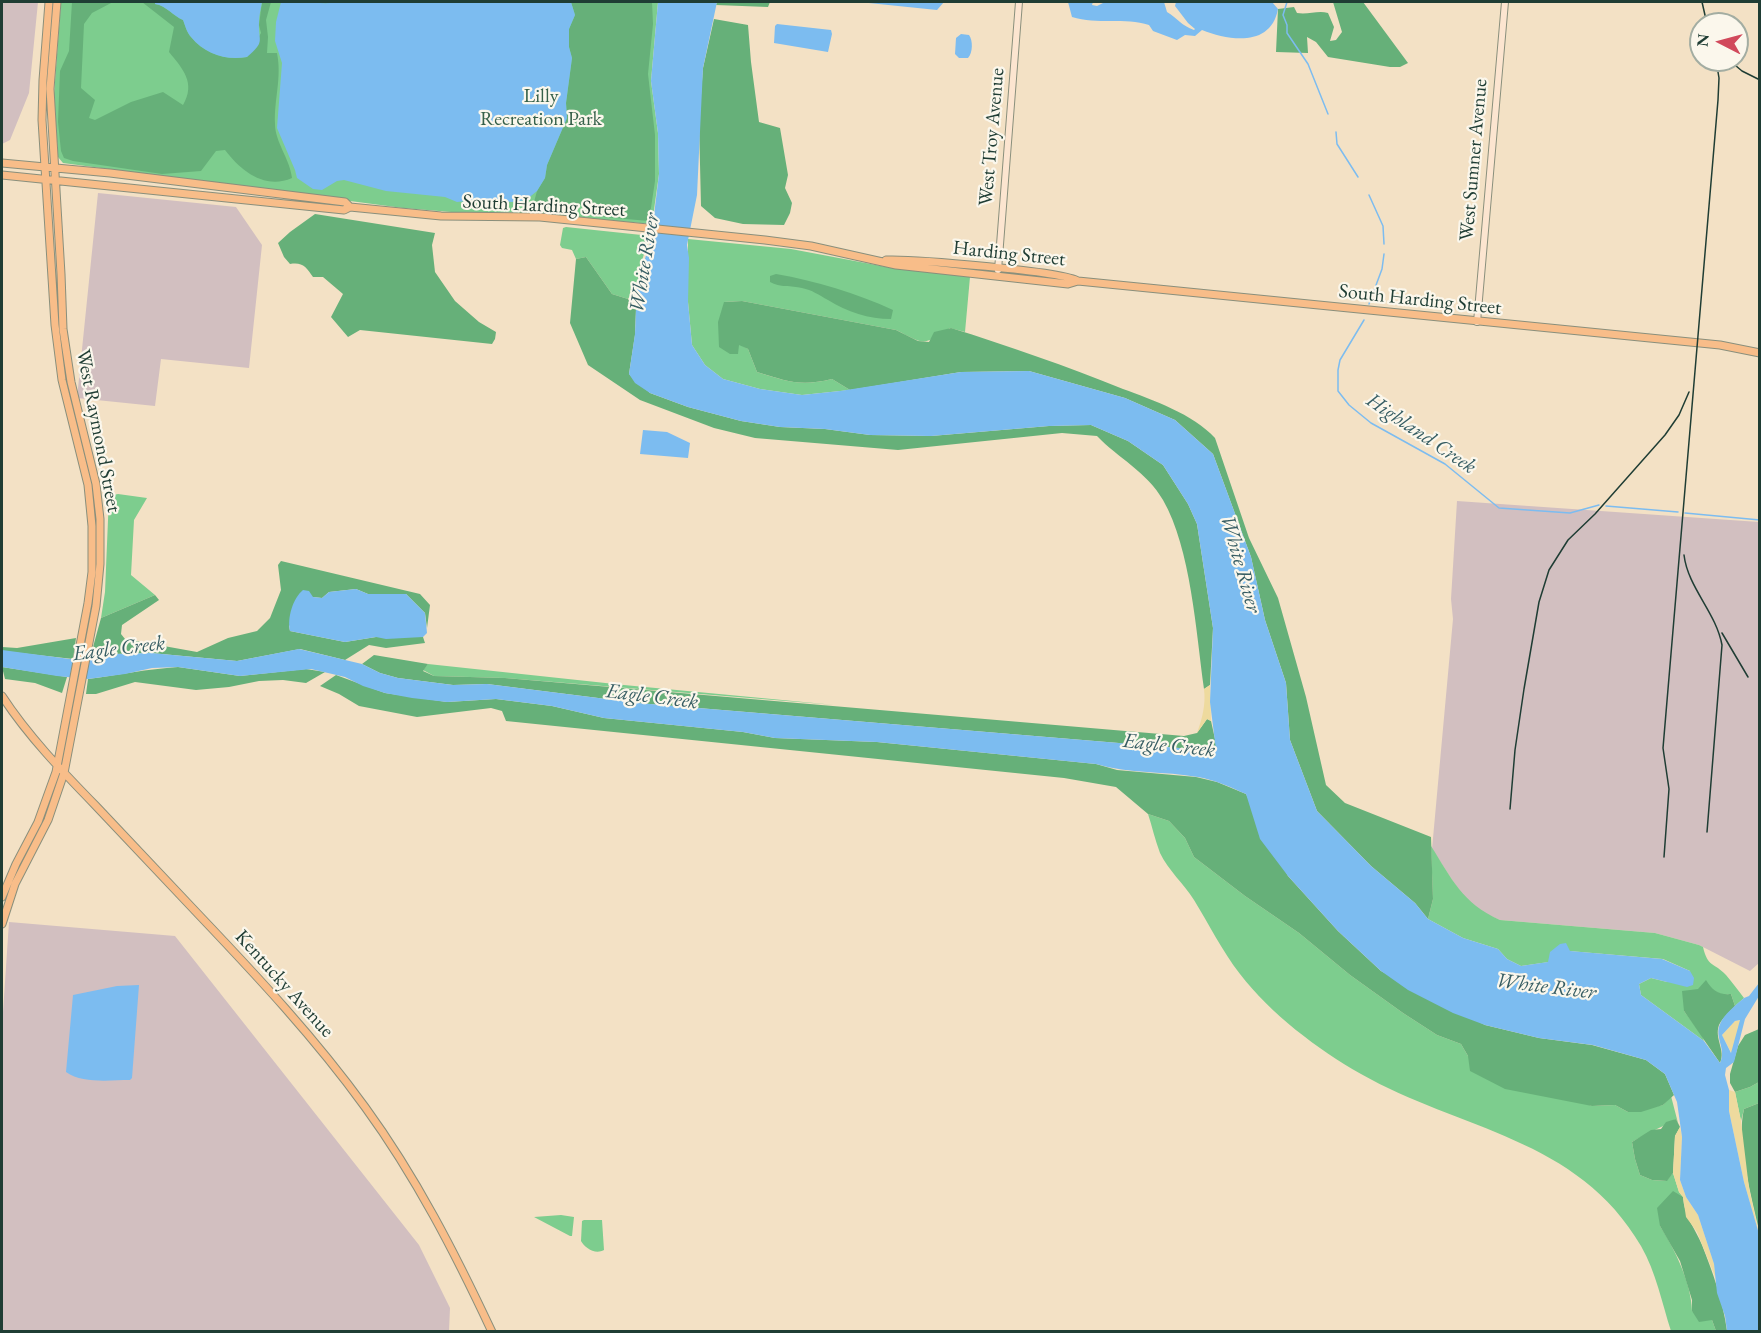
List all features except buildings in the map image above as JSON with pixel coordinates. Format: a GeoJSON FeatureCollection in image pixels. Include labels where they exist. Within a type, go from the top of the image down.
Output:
{"type":"FeatureCollection","features":[{"type":"Feature","properties":{"kind":"main road","name":"West Raymond Street"},"geometry":{"type":"LineString","coordinates":[[49,2],[42,99],[57,353],[86,473],[92,526],[91,585],[85,641]]}},
{"type":"Feature","properties":{"kind":"main road","name":"West Raymond Street"},"geometry":{"type":"LineString","coordinates":[[2,924],[15,884],[48,820],[64,773],[75,693],[98,585],[101,553],[100,519],[94,475],[73,392],[64,340],[50,90],[57,2]]}},
{"type":"Feature","properties":{"kind":"main road","name":"South Harding Street"},"geometry":{"type":"LineString","coordinates":[[2,163],[345,202],[350,207]]}},
{"type":"Feature","properties":{"kind":"main road","name":"South Harding Street"},"geometry":{"type":"LineString","coordinates":[[2,175],[344,210],[350,207],[438,216],[526,217],[797,244],[878,260]]}},
{"type":"Feature","properties":{"kind":"main road"},"geometry":{"type":"LineString","coordinates":[[142,188],[144,178]]}},
{"type":"Feature","properties":{"kind":"main road","name":"Harding Street"},"geometry":{"type":"LineString","coordinates":[[878,260],[896,265],[1069,277],[1078,281]]}},
{"type":"Feature","properties":{"kind":"main road","name":"South Harding Street"},"geometry":{"type":"LineString","coordinates":[[1078,281],[1720,345],[1760,353]]}},
{"type":"Feature","properties":{"kind":"main road","name":"West Raymond Street"},"geometry":{"type":"LineString","coordinates":[[2,897],[44,809],[75,693]]}},
{"type":"Feature","properties":{"kind":"main road","name":"Kentucky Avenue"},"geometry":{"type":"LineString","coordinates":[[2,696],[27,730],[64,773],[272,994],[345,1080],[383,1132],[424,1197],[492,1332]]}},
{"type":"Feature","properties":{"kind":"street","name":"West Troy Avenue"},"geometry":{"type":"LineString","coordinates":[[998,272],[1019,2]]}},
{"type":"Feature","properties":{"kind":"street","name":"West Sumner Avenue"},"geometry":{"type":"LineString","coordinates":[[1477,322],[1505,2]]}},
{"type":"Feature","properties":{"kind":"shaded area"},"geometry":{"type":"Polygon","coordinates":[[[2,2],[38,2],[29,93],[10,140],[2,144],[2,2]]]}},
{"type":"Feature","properties":{"kind":"shaded area"},"geometry":{"type":"Polygon","coordinates":[[[98,193],[236,207],[262,245],[249,368],[161,359],[155,406],[77,398],[98,193]]]}},
{"type":"Feature","properties":{"kind":"shaded area"},"geometry":{"type":"Polygon","coordinates":[[[1457,501],[1759,522],[1759,963],[1750,971],[1699,945],[1655,933],[1500,920],[1481,912],[1462,895],[1432,849],[1453,619],[1451,599],[1457,501]]]}},
{"type":"Feature","properties":{"kind":"shaded area"},"geometry":{"type":"Polygon","coordinates":[[[9,922],[175,936],[419,1245],[450,1308],[449,1331],[2,1332],[2,1027],[9,922]]]}},
{"type":"Feature","properties":{"kind":"green space","name":"Lilly Recreation Park"},"geometry":{"type":"Polygon","coordinates":[[[61,2],[658,2],[651,81],[658,133],[659,174],[652,224],[510,212],[463,213],[403,208],[63,163],[58,157],[54,94],[61,2]]]}},
{"type":"Feature","properties":{"kind":"green space"},"geometry":{"type":"Polygon","coordinates":[[[72,2],[113,2],[92,13],[84,24],[81,88],[95,100],[89,118],[95,120],[131,102],[163,92],[183,105],[187,97],[186,77],[169,52],[174,27],[142,2],[155,2],[183,20],[187,31],[203,48],[224,57],[239,58],[247,57],[261,33],[259,25],[262,2],[271,2],[266,20],[267,53],[277,53],[276,131],[292,178],[272,182],[263,180],[238,165],[225,150],[216,151],[201,171],[162,174],[64,158],[61,151],[58,122],[60,71],[69,51],[72,2]]]}},
{"type":"Feature","properties":{"kind":"green space"},"geometry":{"type":"Polygon","coordinates":[[[571,2],[652,2],[653,24],[648,74],[655,135],[655,181],[649,221],[603,217],[589,207],[562,202],[534,202],[567,118],[566,103],[572,58],[569,47],[569,29],[575,15],[571,2]]]}},
{"type":"Feature","properties":{"kind":"green space"},"geometry":{"type":"Polygon","coordinates":[[[717,2],[770,2],[768,7],[716,5],[717,2]]]}},
{"type":"Feature","properties":{"kind":"green space"},"geometry":{"type":"Polygon","coordinates":[[[1333,2],[1363,2],[1408,63],[1400,67],[1390,67],[1328,57],[1316,42],[1307,37],[1308,53],[1276,52],[1278,9],[1294,7],[1297,13],[1328,13],[1334,27],[1330,41],[1336,40],[1342,32],[1333,2]]]}},
{"type":"Feature","properties":{"kind":"green space"},"geometry":{"type":"Polygon","coordinates":[[[714,19],[748,25],[759,122],[780,128],[788,175],[785,188],[792,203],[784,225],[743,224],[715,218],[701,206],[699,122],[703,68],[714,19]]]}},
{"type":"Feature","properties":{"kind":"green space"},"geometry":{"type":"Polygon","coordinates":[[[315,214],[435,233],[432,245],[435,272],[455,301],[479,322],[496,332],[492,344],[360,330],[348,337],[331,317],[343,294],[323,277],[313,277],[304,266],[290,264],[278,243],[315,214]]]}},
{"type":"Feature","properties":{"kind":"green space"},"geometry":{"type":"Polygon","coordinates":[[[563,228],[651,236],[643,257],[639,280],[628,299],[612,294],[586,257],[576,259],[572,250],[562,248],[560,245],[563,228]]]}},
{"type":"Feature","properties":{"kind":"green space"},"geometry":{"type":"Polygon","coordinates":[[[688,239],[791,249],[892,268],[970,277],[965,332],[950,328],[934,338],[919,341],[896,330],[742,301],[724,302],[739,344],[748,349],[757,372],[802,383],[832,379],[850,390],[802,395],[760,389],[723,379],[705,365],[692,345],[688,302],[688,239]]]}},
{"type":"Feature","properties":{"kind":"green space"},"geometry":{"type":"Polygon","coordinates":[[[586,257],[612,294],[628,299],[636,309],[629,374],[650,393],[688,407],[741,421],[780,427],[825,429],[870,435],[931,436],[1049,426],[1091,425],[1128,441],[1163,465],[1188,504],[1197,524],[1213,628],[1210,685],[1204,689],[1186,566],[1180,542],[1163,500],[1141,473],[1097,436],[1062,433],[898,450],[755,438],[714,428],[640,400],[588,365],[570,323],[576,259],[586,257]]]}},
{"type":"Feature","properties":{"kind":"green space"},"geometry":{"type":"Polygon","coordinates":[[[776,274],[821,284],[865,298],[893,310],[891,319],[858,314],[809,290],[770,282],[770,276],[776,274]]]}},
{"type":"Feature","properties":{"kind":"green space"},"geometry":{"type":"Polygon","coordinates":[[[742,301],[896,330],[918,341],[929,342],[934,332],[951,328],[1080,372],[1147,398],[1184,415],[1206,429],[1215,438],[1249,538],[1278,598],[1306,697],[1326,785],[1345,803],[1431,837],[1433,899],[1428,919],[1415,903],[1371,866],[1317,811],[1290,740],[1286,683],[1265,620],[1251,557],[1213,454],[1175,420],[1125,398],[1029,371],[961,372],[850,390],[832,379],[802,383],[757,372],[748,349],[739,345],[738,354],[730,354],[719,347],[718,322],[724,302],[742,301]]]}},
{"type":"Feature","properties":{"kind":"green space"},"geometry":{"type":"Polygon","coordinates":[[[118,494],[147,498],[134,520],[131,575],[155,595],[101,618],[105,592],[109,496],[118,494]]]}},
{"type":"Feature","properties":{"kind":"green space"},"geometry":{"type":"Polygon","coordinates":[[[281,561],[420,594],[430,605],[427,628],[425,613],[406,594],[368,594],[356,589],[329,592],[322,598],[313,597],[289,626],[290,631],[345,642],[376,637],[423,637],[425,643],[386,648],[369,645],[345,660],[300,649],[237,661],[151,653],[113,654],[90,658],[101,618],[155,595],[159,600],[122,625],[121,634],[125,639],[197,652],[228,638],[257,631],[270,618],[281,590],[278,565],[281,561]]]}},
{"type":"Feature","properties":{"kind":"green space"},"geometry":{"type":"Polygon","coordinates":[[[76,638],[73,659],[2,651],[2,647],[17,648],[76,638]]]}},
{"type":"Feature","properties":{"kind":"green space"},"geometry":{"type":"Polygon","coordinates":[[[374,655],[428,664],[423,671],[434,676],[505,678],[1184,736],[1197,733],[1207,719],[1211,721],[1217,748],[1216,750],[1203,750],[638,703],[487,684],[453,685],[398,678],[380,673],[362,664],[374,655]]]}},
{"type":"Feature","properties":{"kind":"green space"},"geometry":{"type":"Polygon","coordinates":[[[428,664],[835,705],[505,678],[434,676],[423,670],[428,664]]]}},
{"type":"Feature","properties":{"kind":"green space"},"geometry":{"type":"Polygon","coordinates":[[[2,667],[67,677],[62,693],[35,683],[5,679],[2,667]]]}},
{"type":"Feature","properties":{"kind":"green space"},"geometry":{"type":"Polygon","coordinates":[[[178,667],[240,676],[306,669],[325,672],[306,683],[283,680],[259,681],[196,690],[135,682],[96,694],[86,694],[88,679],[178,667]]]}},
{"type":"Feature","properties":{"kind":"green space"},"geometry":{"type":"Polygon","coordinates":[[[336,675],[385,693],[447,702],[496,699],[552,706],[604,718],[743,732],[775,738],[877,742],[1096,764],[1117,770],[1196,777],[1217,782],[1246,794],[1288,876],[1338,931],[1381,971],[1485,1025],[1539,1038],[1592,1045],[1646,1060],[1665,1074],[1674,1095],[1663,1105],[1641,1112],[1628,1112],[1615,1105],[1592,1106],[1505,1089],[1470,1071],[1468,1056],[1461,1044],[1437,1035],[1350,975],[1299,933],[1194,857],[1185,838],[1169,821],[1148,814],[1116,787],[1064,778],[506,721],[502,711],[491,708],[417,717],[359,706],[320,686],[336,675]]]}},
{"type":"Feature","properties":{"kind":"green space"},"geometry":{"type":"Polygon","coordinates":[[[1148,814],[1169,821],[1185,838],[1194,857],[1299,933],[1350,975],[1403,1013],[1437,1035],[1461,1044],[1468,1056],[1592,1106],[1615,1105],[1628,1112],[1663,1105],[1671,1096],[1678,1123],[1676,1119],[1632,1142],[1635,1159],[1640,1175],[1652,1180],[1666,1181],[1673,1173],[1683,1197],[1660,1226],[1681,1267],[1689,1289],[1692,1311],[1712,1320],[1716,1331],[1671,1331],[1655,1277],[1641,1246],[1615,1210],[1584,1181],[1551,1158],[1514,1140],[1399,1093],[1361,1074],[1312,1042],[1280,1017],[1240,974],[1186,888],[1163,859],[1148,814]]]}},
{"type":"Feature","properties":{"kind":"green space"},"geometry":{"type":"Polygon","coordinates":[[[1431,846],[1467,898],[1500,920],[1655,933],[1699,945],[1703,947],[1709,962],[1726,975],[1744,998],[1735,1006],[1731,994],[1723,995],[1712,990],[1684,1011],[1704,1041],[1641,995],[1639,984],[1651,978],[1667,982],[1690,971],[1663,959],[1569,951],[1549,962],[1521,966],[1507,959],[1498,949],[1463,938],[1428,919],[1433,899],[1431,846]]]}},
{"type":"Feature","properties":{"kind":"green space"},"geometry":{"type":"Polygon","coordinates":[[[1706,980],[1716,991],[1731,994],[1735,1006],[1719,1025],[1718,1035],[1722,1054],[1720,1063],[1684,1011],[1682,991],[1698,989],[1706,980]]]}},
{"type":"Feature","properties":{"kind":"green space"},"geometry":{"type":"Polygon","coordinates":[[[1759,1029],[1759,1082],[1735,1092],[1730,1083],[1730,1074],[1738,1046],[1745,1035],[1759,1029]]]}},
{"type":"Feature","properties":{"kind":"green space"},"geometry":{"type":"Polygon","coordinates":[[[1759,1082],[1759,1103],[1744,1109],[1741,1121],[1735,1092],[1759,1082]]]}},
{"type":"Feature","properties":{"kind":"green space"},"geometry":{"type":"Polygon","coordinates":[[[1759,1103],[1759,1230],[1743,1153],[1742,1122],[1744,1109],[1759,1103]]]}},
{"type":"Feature","properties":{"kind":"green space"},"geometry":{"type":"Polygon","coordinates":[[[1676,1119],[1680,1127],[1675,1136],[1673,1173],[1667,1181],[1652,1180],[1640,1175],[1632,1142],[1651,1130],[1661,1129],[1666,1122],[1676,1119]]]}},
{"type":"Feature","properties":{"kind":"green space"},"geometry":{"type":"Polygon","coordinates":[[[1673,1191],[1683,1197],[1688,1216],[1706,1256],[1720,1298],[1727,1331],[1716,1331],[1712,1320],[1699,1322],[1692,1311],[1692,1300],[1680,1261],[1660,1226],[1657,1208],[1673,1191]]]}},
{"type":"Feature","properties":{"kind":"green space"},"geometry":{"type":"Polygon","coordinates":[[[561,1215],[574,1217],[572,1236],[534,1217],[561,1215]]]}},
{"type":"Feature","properties":{"kind":"green space"},"geometry":{"type":"Polygon","coordinates":[[[602,1220],[604,1250],[597,1252],[591,1250],[581,1241],[582,1221],[602,1220]]]}},
{"type":"Feature","properties":{"kind":"sand"},"geometry":{"type":"Polygon","coordinates":[[[1210,685],[1211,721],[1207,719],[1197,733],[1203,712],[1204,689],[1210,685]]]}},
{"type":"Feature","properties":{"kind":"sand"},"geometry":{"type":"Polygon","coordinates":[[[1741,1020],[1732,1054],[1722,1035],[1735,1021],[1741,1020]]]}},
{"type":"Feature","properties":{"kind":"sand"},"geometry":{"type":"Polygon","coordinates":[[[1729,1090],[1735,1092],[1749,1188],[1759,1234],[1744,1182],[1729,1111],[1729,1090]]]}},
{"type":"Feature","properties":{"kind":"sand"},"geometry":{"type":"Polygon","coordinates":[[[1680,1127],[1682,1137],[1680,1180],[1686,1197],[1698,1215],[1714,1264],[1716,1279],[1697,1232],[1686,1217],[1683,1197],[1673,1173],[1675,1136],[1680,1127]]]}},
{"type":"Feature","properties":{"kind":"water"},"geometry":{"type":"Polygon","coordinates":[[[155,2],[262,2],[259,44],[247,57],[231,58],[216,55],[197,43],[188,33],[183,20],[155,2]]]}},
{"type":"Feature","properties":{"kind":"water"},"geometry":{"type":"Polygon","coordinates":[[[281,2],[571,2],[575,15],[569,29],[569,47],[572,58],[566,103],[567,118],[547,165],[545,178],[537,191],[526,200],[512,202],[476,200],[457,202],[445,197],[386,191],[344,180],[337,181],[322,190],[313,189],[297,178],[277,128],[282,63],[275,41],[276,22],[281,2]]]}},
{"type":"Feature","properties":{"kind":"water","name":"White River"},"geometry":{"type":"Polygon","coordinates":[[[658,2],[717,2],[703,68],[697,195],[687,245],[688,302],[692,345],[705,365],[723,379],[760,389],[802,395],[961,372],[1029,371],[1125,398],[1175,420],[1213,454],[1251,557],[1265,620],[1286,683],[1290,740],[1317,811],[1371,866],[1415,903],[1428,919],[1463,938],[1498,949],[1507,959],[1521,966],[1548,962],[1550,952],[1560,944],[1566,943],[1570,951],[1662,959],[1690,971],[1694,978],[1693,985],[1687,987],[1651,978],[1639,984],[1641,995],[1704,1041],[1720,1063],[1722,1053],[1718,1034],[1720,1024],[1727,1013],[1749,996],[1759,983],[1759,996],[1745,1019],[1734,1062],[1726,1068],[1725,1075],[1729,1090],[1729,1111],[1744,1182],[1759,1234],[1759,1331],[1727,1331],[1725,1316],[1717,1293],[1714,1264],[1698,1215],[1686,1197],[1680,1180],[1682,1137],[1677,1102],[1665,1074],[1646,1060],[1593,1045],[1539,1038],[1485,1025],[1453,1013],[1408,990],[1381,971],[1338,931],[1288,876],[1260,839],[1246,794],[1222,784],[1198,777],[1096,764],[877,742],[775,738],[743,732],[604,718],[552,706],[496,699],[447,702],[412,698],[385,693],[345,677],[311,669],[240,676],[178,667],[152,668],[88,679],[2,667],[2,650],[70,659],[151,653],[237,661],[299,649],[362,664],[380,673],[398,678],[453,685],[487,684],[638,703],[1216,750],[1210,702],[1213,628],[1197,524],[1188,504],[1163,465],[1128,441],[1091,425],[1049,426],[931,436],[870,435],[825,429],[780,427],[741,421],[688,407],[650,393],[635,383],[629,374],[635,334],[636,309],[633,296],[651,240],[659,174],[658,133],[651,81],[658,2]],[[1740,1020],[1735,1021],[1722,1035],[1731,1053],[1740,1020]]]}},
{"type":"Feature","properties":{"kind":"water"},"geometry":{"type":"Polygon","coordinates":[[[859,2],[944,2],[937,10],[859,2]]]}},
{"type":"Feature","properties":{"kind":"water"},"geometry":{"type":"Polygon","coordinates":[[[1068,2],[1093,2],[1092,5],[1097,6],[1105,2],[1164,2],[1167,12],[1194,30],[1175,6],[1176,2],[1272,2],[1278,9],[1274,21],[1267,30],[1258,35],[1248,38],[1225,37],[1202,30],[1195,36],[1185,35],[1177,40],[1153,31],[1149,25],[1140,23],[1072,17],[1068,2]]]}},
{"type":"Feature","properties":{"kind":"water"},"geometry":{"type":"Polygon","coordinates":[[[777,24],[831,30],[828,52],[774,43],[777,24]]]}},
{"type":"Feature","properties":{"kind":"water"},"geometry":{"type":"Polygon","coordinates":[[[961,34],[969,35],[971,40],[972,50],[968,58],[959,58],[955,54],[956,38],[961,34]]]}},
{"type":"Feature","properties":{"kind":"water"},"geometry":{"type":"Polygon","coordinates":[[[643,430],[667,432],[690,443],[688,458],[640,454],[643,430]]]}},
{"type":"Feature","properties":{"kind":"water"},"geometry":{"type":"Polygon","coordinates":[[[356,589],[368,594],[406,594],[425,613],[427,633],[423,637],[386,639],[376,637],[345,642],[290,631],[289,620],[292,609],[296,598],[303,590],[309,591],[313,597],[322,598],[329,592],[356,589]]]}},
{"type":"Feature","properties":{"kind":"water"},"geometry":{"type":"Polygon","coordinates":[[[139,985],[132,1078],[130,1080],[88,1080],[66,1072],[73,995],[117,986],[139,985]]]}},
{"type":"Feature","properties":{"kind":"waterway","name":"Highland Creek"},"geometry":{"type":"LineString","coordinates":[[1287,2],[1283,15],[1287,33],[1308,64],[1328,114]]}},
{"type":"Feature","properties":{"kind":"waterway","name":"Highland Creek"},"geometry":{"type":"LineString","coordinates":[[1336,132],[1337,144],[1358,177]]}},
{"type":"Feature","properties":{"kind":"waterway","name":"Highland Creek"},"geometry":{"type":"LineString","coordinates":[[1369,195],[1383,226],[1384,244]]}},
{"type":"Feature","properties":{"kind":"waterway","name":"Highland Creek"},"geometry":{"type":"LineString","coordinates":[[1369,304],[1382,269],[1384,254]]}},
{"type":"Feature","properties":{"kind":"waterway","name":"Highland Creek"},"geometry":{"type":"LineString","coordinates":[[1364,320],[1340,360],[1338,391],[1349,405],[1371,423],[1445,464],[1499,508],[1570,513],[1599,505]]}},
{"type":"Feature","properties":{"kind":"waterway","name":"Highland Creek"},"geometry":{"type":"LineString","coordinates":[[1606,506],[1678,512]]}},
{"type":"Feature","properties":{"kind":"waterway","name":"Highland Creek"},"geometry":{"type":"LineString","coordinates":[[1685,513],[1760,520]]}},
{"type":"Feature","properties":{"kind":"railway"},"geometry":{"type":"LineString","coordinates":[[1702,2],[1704,12]]}},
{"type":"Feature","properties":{"kind":"railway"},"geometry":{"type":"LineString","coordinates":[[1664,857],[1669,789],[1663,748],[1718,100],[1718,72]]}},
{"type":"Feature","properties":{"kind":"railway"},"geometry":{"type":"LineString","coordinates":[[1744,72],[1760,80]]}},
{"type":"Feature","properties":{"kind":"railway"},"geometry":{"type":"LineString","coordinates":[[1510,809],[1515,750],[1524,689],[1539,602],[1549,570],[1568,540],[1595,514],[1665,435],[1679,415],[1689,392]]}},
{"type":"Feature","properties":{"kind":"railway"},"geometry":{"type":"LineString","coordinates":[[1684,555],[1691,578],[1714,622],[1722,645],[1707,832]]}},
{"type":"Feature","properties":{"kind":"railway"},"geometry":{"type":"LineString","coordinates":[[1722,633],[1748,677]]}},
{"type":"Feature","properties":{"kind":"water label","name":"Eagle Creek"},"geometry":{"type":"Point","coordinates":[119,649]}},
{"type":"Feature","properties":{"kind":"water label","name":"Eagle Creek"},"geometry":{"type":"Point","coordinates":[652,697]}},
{"type":"Feature","properties":{"kind":"water label","name":"Eagle Creek"},"geometry":{"type":"Point","coordinates":[1169,746]}}]}
